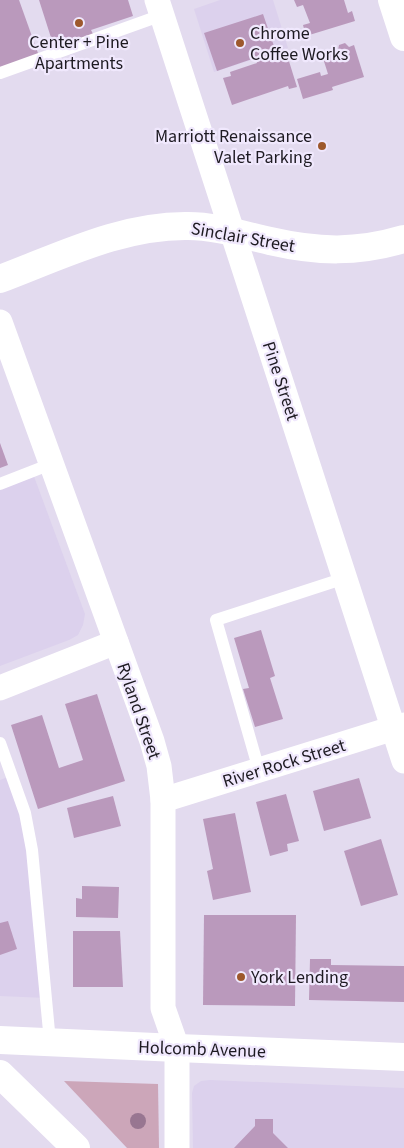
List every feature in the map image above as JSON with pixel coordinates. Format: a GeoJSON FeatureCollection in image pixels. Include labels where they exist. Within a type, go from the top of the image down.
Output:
{"type":"FeatureCollection","features":[{"type":"Feature","properties":{"kind":"street"},"geometry":{"type":"LineString","coordinates":[[392,0],[404,37]]}},
{"type":"Feature","properties":{"kind":"street","name":"Pine Street"},"geometry":{"type":"LineString","coordinates":[[159,7],[345,578],[399,726],[404,761]]}},
{"type":"Feature","properties":{"kind":"street","name":"Sinclair Street"},"geometry":{"type":"LineString","coordinates":[[0,279],[113,236],[150,227],[191,226],[233,232],[294,246],[331,250],[374,247],[404,239]]}},
{"type":"Feature","properties":{"kind":"street","name":"Ryland Street"},"geometry":{"type":"LineString","coordinates":[[0,322],[152,741],[159,766],[163,800],[163,1008],[177,1048],[177,1148]]}},
{"type":"Feature","properties":{"kind":"street"},"geometry":{"type":"LineString","coordinates":[[0,688],[116,642]]}},
{"type":"Feature","properties":{"kind":"street","name":"River Rock Street"},"geometry":{"type":"LineString","coordinates":[[163,800],[399,726]]}},
{"type":"Feature","properties":{"kind":"street","name":"Holcomb Avenue"},"geometry":{"type":"LineString","coordinates":[[0,1040],[404,1057]]}},
{"type":"Feature","properties":{"kind":"street"},"geometry":{"type":"LineString","coordinates":[[0,1074],[64,1144]]}},
{"type":"Feature","properties":{"kind":"lane"},"geometry":{"type":"LineString","coordinates":[[0,73],[159,7]]}},
{"type":"Feature","properties":{"kind":"lane"},"geometry":{"type":"LineString","coordinates":[[0,484],[51,464]]}},
{"type":"Feature","properties":{"kind":"lane"},"geometry":{"type":"LineString","coordinates":[[259,770],[216,620],[345,578]]}},
{"type":"Feature","properties":{"kind":"lane"},"geometry":{"type":"LineString","coordinates":[[0,743],[26,813],[32,850],[50,1042]]}},
{"type":"Feature","properties":{"kind":"shaded area"},"geometry":{"type":"Polygon","coordinates":[[[220,0],[273,0],[288,48],[214,72],[194,9],[220,0]]]}},
{"type":"Feature","properties":{"kind":"shaded area"},"geometry":{"type":"Polygon","coordinates":[[[32,471],[85,614],[83,625],[78,635],[0,666],[0,484],[32,471]]]}},
{"type":"Feature","properties":{"kind":"shaded area"},"geometry":{"type":"Polygon","coordinates":[[[13,775],[25,813],[46,998],[0,996],[0,780],[13,775]]]}},
{"type":"Feature","properties":{"kind":"shaded area"},"geometry":{"type":"Polygon","coordinates":[[[64,1081],[158,1084],[159,1148],[127,1148],[64,1081]]]}},
{"type":"Feature","properties":{"kind":"shaded area"},"geometry":{"type":"Polygon","coordinates":[[[201,1081],[404,1088],[404,1148],[193,1148],[192,1093],[194,1086],[201,1081]]]}},
{"type":"Feature","properties":{"kind":"building"},"geometry":{"type":"Polygon","coordinates":[[[0,0],[19,0],[39,56],[0,70],[0,0]]]}},
{"type":"Feature","properties":{"kind":"building","name":"Center + Pine Apartments"},"geometry":{"type":"Polygon","coordinates":[[[39,0],[128,0],[133,16],[91,30],[93,34],[54,47],[39,0]]]}},
{"type":"Feature","properties":{"kind":"building"},"geometry":{"type":"Polygon","coordinates":[[[294,0],[344,0],[348,13],[352,11],[355,21],[306,36],[303,25],[310,23],[303,5],[297,7],[294,0]]]}},
{"type":"Feature","properties":{"kind":"building"},"geometry":{"type":"Polygon","coordinates":[[[263,14],[276,52],[272,53],[275,62],[288,58],[297,87],[289,89],[288,86],[232,105],[223,78],[231,76],[230,72],[257,63],[255,58],[217,71],[204,33],[263,14]]]}},
{"type":"Feature","properties":{"kind":"building"},"geometry":{"type":"Polygon","coordinates":[[[345,43],[349,47],[354,45],[364,77],[332,87],[333,90],[303,99],[297,79],[320,72],[321,76],[328,74],[322,55],[338,50],[339,45],[345,43]]]}},
{"type":"Feature","properties":{"kind":"building"},"geometry":{"type":"Polygon","coordinates":[[[0,443],[8,465],[0,468],[0,443]]]}},
{"type":"Feature","properties":{"kind":"building"},"geometry":{"type":"Polygon","coordinates":[[[261,630],[275,676],[270,678],[283,719],[255,727],[243,689],[249,688],[234,638],[261,630]]]}},
{"type":"Feature","properties":{"kind":"building"},"geometry":{"type":"Polygon","coordinates":[[[97,694],[125,781],[38,809],[11,725],[42,715],[59,768],[83,760],[65,704],[97,694]]]}},
{"type":"Feature","properties":{"kind":"building"},"geometry":{"type":"Polygon","coordinates":[[[359,778],[371,818],[324,831],[313,791],[359,778]]]}},
{"type":"Feature","properties":{"kind":"building"},"geometry":{"type":"Polygon","coordinates":[[[286,794],[299,841],[287,844],[288,851],[270,856],[256,802],[286,794]]]}},
{"type":"Feature","properties":{"kind":"building"},"geometry":{"type":"Polygon","coordinates":[[[113,796],[121,826],[74,838],[67,808],[113,796]]]}},
{"type":"Feature","properties":{"kind":"building"},"geometry":{"type":"Polygon","coordinates":[[[235,813],[251,892],[213,900],[207,871],[213,869],[203,819],[235,813]]]}},
{"type":"Feature","properties":{"kind":"building"},"geometry":{"type":"Polygon","coordinates":[[[381,839],[398,895],[361,906],[344,851],[381,839]]]}},
{"type":"Feature","properties":{"kind":"building"},"geometry":{"type":"Polygon","coordinates":[[[82,886],[119,887],[118,918],[76,917],[76,898],[82,899],[82,886]]]}},
{"type":"Feature","properties":{"kind":"building"},"geometry":{"type":"Polygon","coordinates":[[[204,915],[296,915],[295,1006],[203,1005],[204,915]]]}},
{"type":"Feature","properties":{"kind":"building"},"geometry":{"type":"Polygon","coordinates":[[[8,921],[17,949],[0,955],[0,923],[8,921]]]}},
{"type":"Feature","properties":{"kind":"building"},"geometry":{"type":"Polygon","coordinates":[[[73,931],[120,931],[123,987],[73,987],[73,931]]]}},
{"type":"Feature","properties":{"kind":"building"},"geometry":{"type":"Polygon","coordinates":[[[310,959],[331,959],[331,965],[404,966],[404,1002],[309,1000],[310,959]]]}},
{"type":"Feature","properties":{"kind":"building"},"geometry":{"type":"Polygon","coordinates":[[[255,1119],[273,1119],[273,1133],[288,1148],[234,1148],[255,1126],[255,1119]]]}},
{"type":"Feature","properties":{"kind":"place","name":"Center + Pine Apartments"},"geometry":{"type":"Point","coordinates":[79,23]}},
{"type":"Feature","properties":{"kind":"place","name":"Chrome Coffee Works"},"geometry":{"type":"Point","coordinates":[240,43]}},
{"type":"Feature","properties":{"kind":"place","name":"Marriott Renaissance Valet Parking"},"geometry":{"type":"Point","coordinates":[322,146]}},
{"type":"Feature","properties":{"kind":"place","name":"York Lending"},"geometry":{"type":"Point","coordinates":[241,977]}}]}
